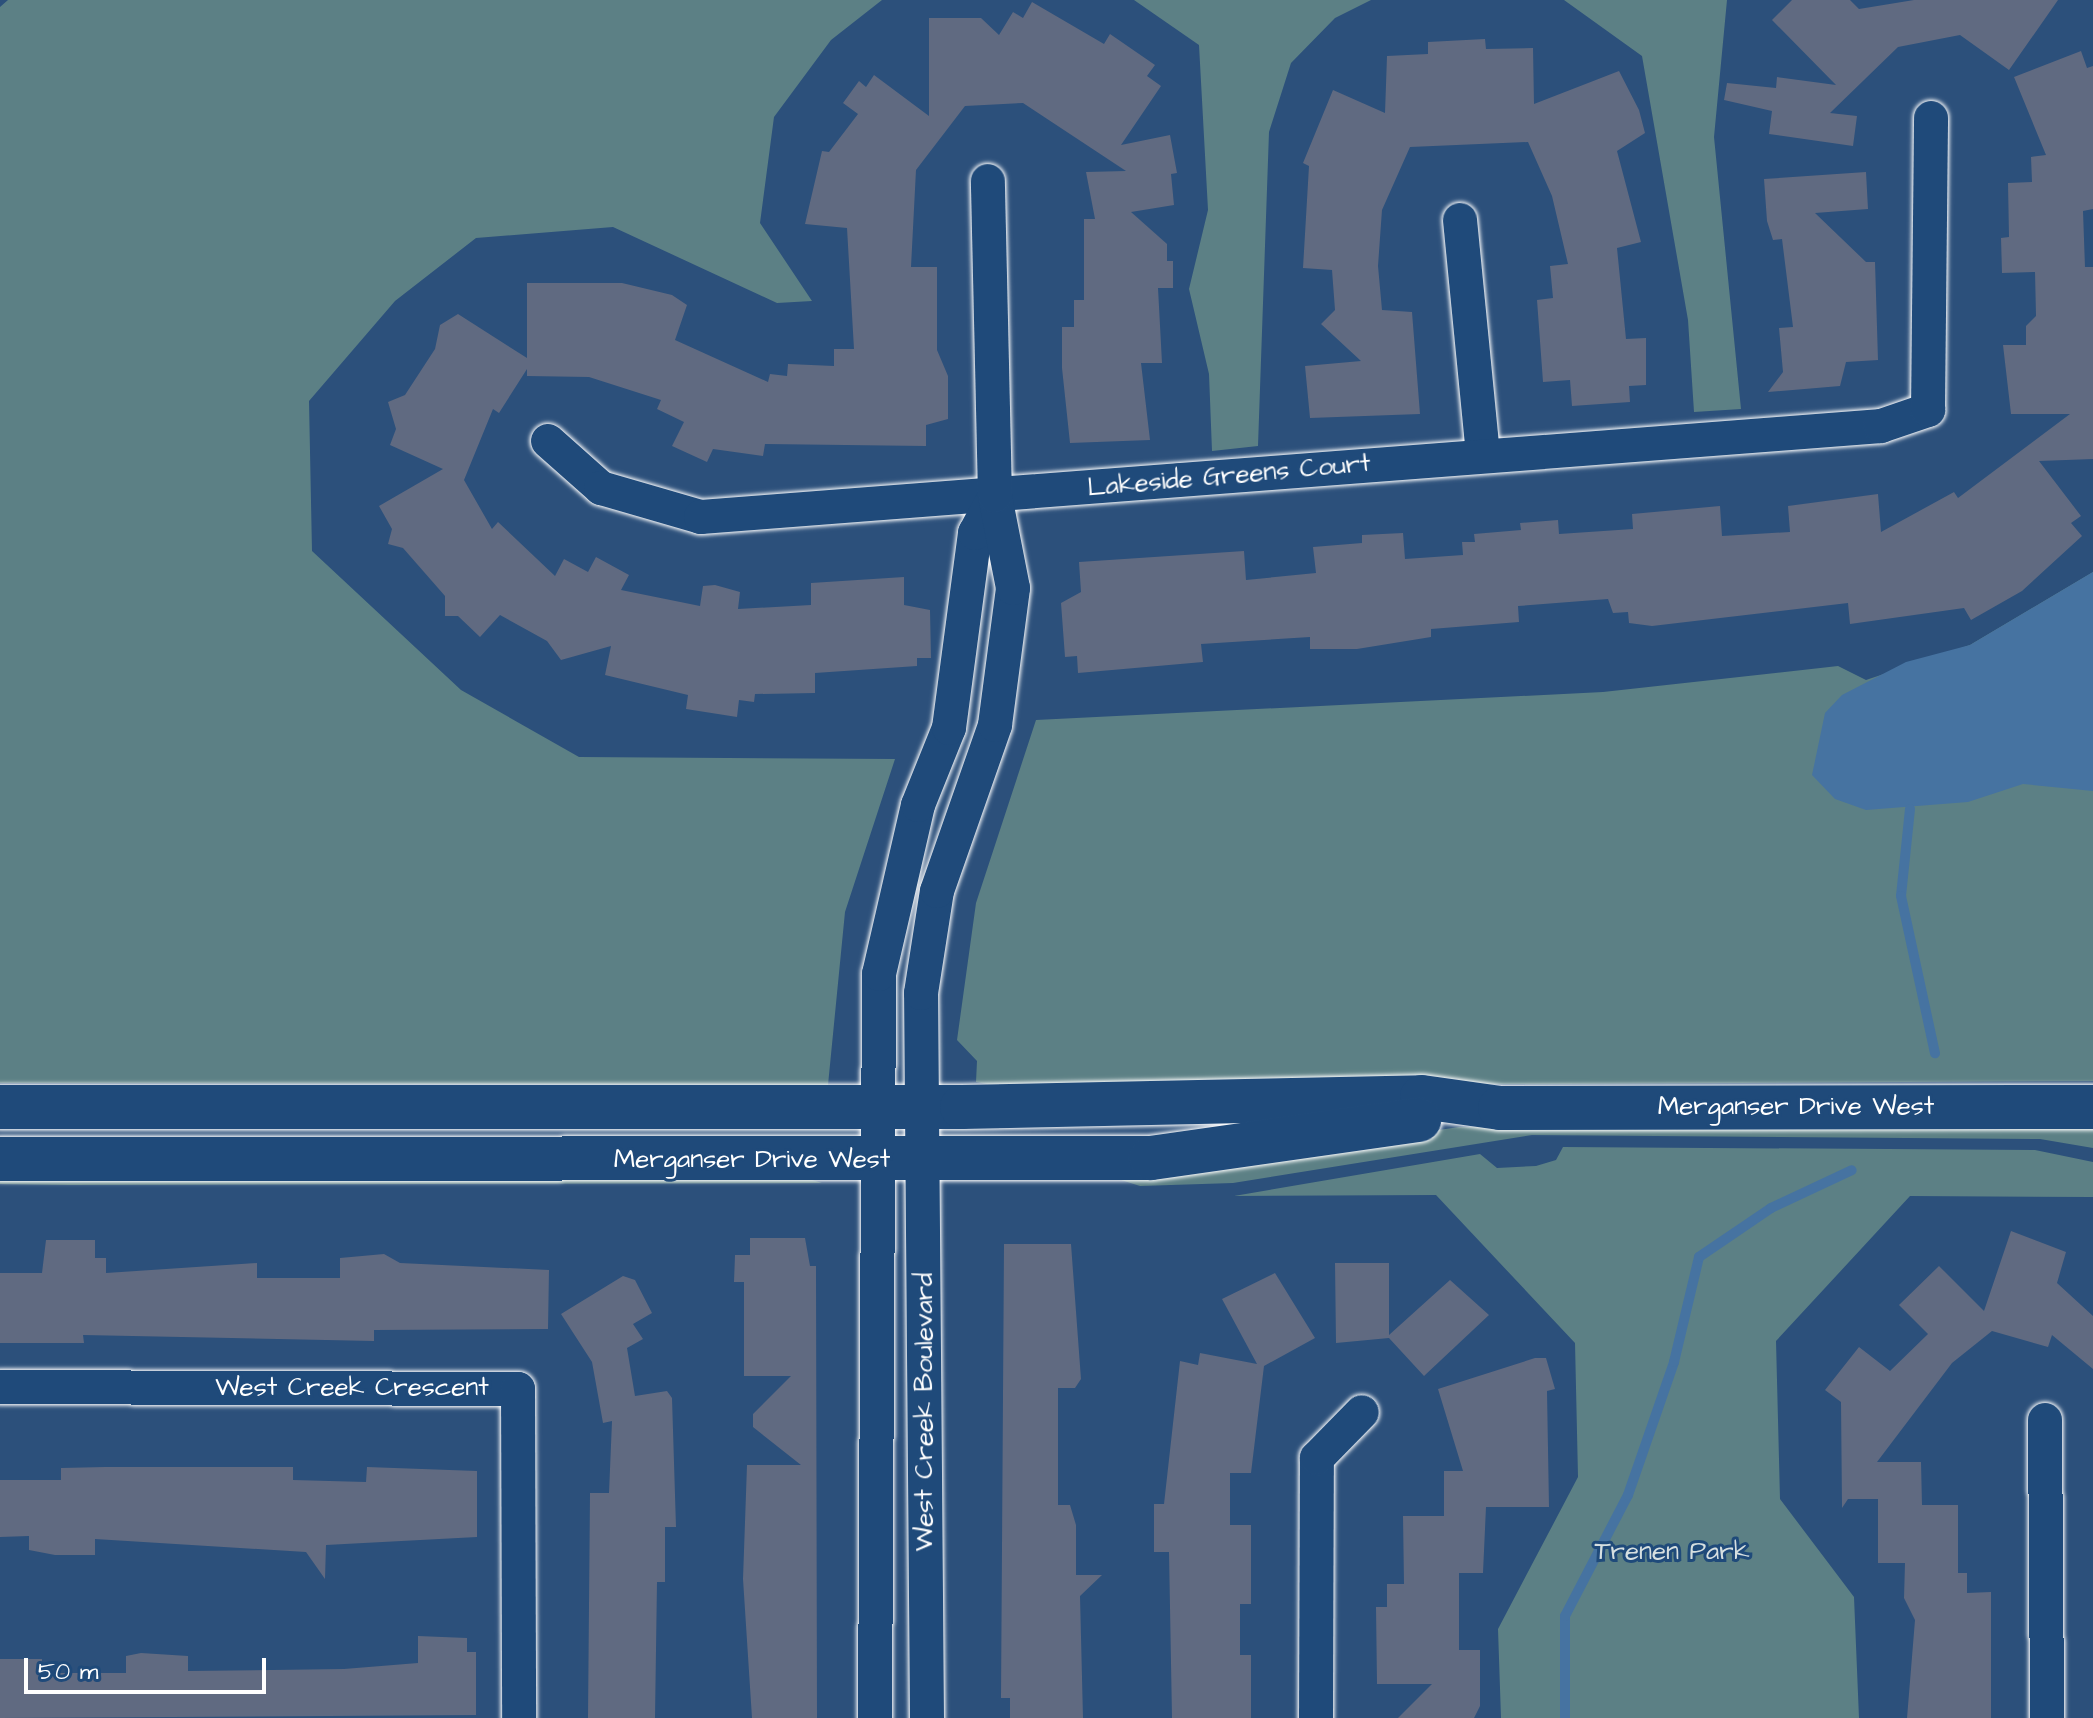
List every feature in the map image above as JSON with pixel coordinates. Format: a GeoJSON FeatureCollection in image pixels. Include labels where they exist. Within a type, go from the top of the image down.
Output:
{"type":"FeatureCollection","features":[{"type":"Feature","properties":{"kind":"street","name":"Lakeside Greens Court"},"geometry":{"type":"LineString","coordinates":[[548,441],[601,488],[701,517],[995,496],[1483,453],[1881,426],[1928,410],[1931,118]]}},
{"type":"Feature","properties":{"kind":"street","name":"West Creek Boulevard"},"geometry":{"type":"LineString","coordinates":[[927,1718],[921,1107],[926,937],[979,779],[1009,654],[1013,588],[995,496],[988,181]]}},
{"type":"Feature","properties":{"kind":"street"},"geometry":{"type":"LineString","coordinates":[[1460,220],[1483,453]]}},
{"type":"Feature","properties":{"kind":"street","name":"West Creek Boulevard"},"geometry":{"type":"LineString","coordinates":[[875,1718],[875,1107],[889,914],[918,805],[949,728],[975,533],[995,496]]}},
{"type":"Feature","properties":{"kind":"street","name":"Merganser Drive West"},"geometry":{"type":"LineString","coordinates":[[0,1107],[921,1107],[1422,1097],[1500,1108]]}},
{"type":"Feature","properties":{"kind":"street","name":"Merganser Drive West"},"geometry":{"type":"LineString","coordinates":[[0,1159],[876,1161],[1151,1158],[1500,1108],[2093,1107]]}},
{"type":"Feature","properties":{"kind":"street","name":"West Creek Crescent"},"geometry":{"type":"LineString","coordinates":[[0,1387],[518,1389],[519,1718]]}},
{"type":"Feature","properties":{"kind":"street"},"geometry":{"type":"LineString","coordinates":[[1316,1718],[1317,1458],[1362,1412]]}},
{"type":"Feature","properties":{"kind":"street"},"geometry":{"type":"LineString","coordinates":[[2045,1420],[2047,1718]]}},
{"type":"Feature","properties":{"kind":"green space"},"geometry":{"type":"Polygon","coordinates":[[[8,0],[882,0],[831,40],[774,117],[760,223],[812,301],[777,303],[613,227],[476,238],[395,301],[309,401],[312,551],[461,690],[579,757],[895,759],[845,912],[828,1085],[0,1083],[0,7],[8,0]]]}},
{"type":"Feature","properties":{"kind":"green space"},"geometry":{"type":"Polygon","coordinates":[[[1134,0],[1371,0],[1335,18],[1291,63],[1269,132],[1258,446],[1212,451],[1209,374],[1189,289],[1208,210],[1199,45],[1134,0]]]}},
{"type":"Feature","properties":{"kind":"green space"},"geometry":{"type":"Polygon","coordinates":[[[1564,0],[1727,0],[1714,137],[1741,409],[1694,412],[1688,320],[1642,56],[1564,0]]]}},
{"type":"Feature","properties":{"kind":"green space"},"geometry":{"type":"Polygon","coordinates":[[[2093,572],[2093,1081],[1003,1087],[976,1082],[977,1061],[957,1040],[976,903],[1036,720],[1603,692],[1838,666],[1866,680],[1970,645],[2093,572]]]}},
{"type":"Feature","properties":{"kind":"green space"},"geometry":{"type":"Polygon","coordinates":[[[1459,1127],[2093,1127],[2093,1148],[2040,1139],[1532,1135],[1233,1183],[1140,1186],[1115,1178],[1459,1127]]]}},
{"type":"Feature","properties":{"kind":"green space","name":"Trenen Park"},"geometry":{"type":"Polygon","coordinates":[[[1563,1147],[2035,1150],[2093,1162],[2093,1197],[1910,1196],[1776,1341],[1780,1499],[1854,1597],[1859,1718],[1501,1718],[1498,1629],[1578,1477],[1575,1343],[1436,1195],[1234,1196],[1480,1154],[1497,1168],[1536,1166],[1556,1160],[1563,1147]]]}},
{"type":"Feature","properties":{"kind":"green space"},"geometry":{"type":"Polygon","coordinates":[[[0,1177],[809,1179],[822,1183],[69,1185],[0,1184],[0,1177]]]}},
{"type":"Feature","properties":{"kind":"water"},"geometry":{"type":"Polygon","coordinates":[[[2093,572],[2093,791],[2023,784],[1968,802],[1866,810],[1835,799],[1812,775],[1825,713],[1842,695],[1906,662],[1970,645],[2093,572]]]}},
{"type":"Feature","properties":{"kind":"building"},"geometry":{"type":"Polygon","coordinates":[[[1792,0],[1850,0],[1859,9],[1914,0],[2058,0],[2009,70],[1960,35],[1898,47],[1830,113],[1857,116],[1853,146],[1769,134],[1772,111],[1724,100],[1727,83],[1776,88],[1777,77],[1836,85],[1772,20],[1792,0]]]}},
{"type":"Feature","properties":{"kind":"building"},"geometry":{"type":"Polygon","coordinates":[[[1032,2],[1104,44],[1110,34],[1155,65],[1147,76],[1161,86],[1121,145],[1170,135],[1177,173],[1171,174],[1174,205],[1131,212],[1167,244],[1167,261],[1173,261],[1173,288],[1158,288],[1162,363],[1141,363],[1150,440],[1070,443],[1062,368],[1062,327],[1074,327],[1074,300],[1084,300],[1084,219],[1095,219],[1086,172],[1126,171],[1023,103],[965,106],[916,170],[911,267],[937,267],[937,350],[948,376],[948,419],[926,425],[926,446],[765,444],[763,456],[713,449],[707,462],[672,446],[684,422],[657,409],[661,400],[589,377],[527,376],[527,369],[499,413],[493,409],[464,480],[492,529],[498,522],[555,576],[564,559],[588,572],[596,557],[629,575],[621,590],[700,606],[703,586],[715,585],[740,592],[738,609],[811,605],[811,583],[904,577],[904,605],[930,610],[931,658],[917,658],[917,666],[815,673],[815,693],[755,694],[754,702],[739,700],[737,717],[686,709],[688,695],[605,675],[611,646],[561,660],[547,641],[500,615],[480,637],[458,616],[445,616],[445,596],[403,548],[388,544],[392,529],[379,506],[443,469],[390,445],[396,429],[388,402],[405,395],[435,349],[440,325],[458,314],[527,358],[527,283],[622,283],[672,295],[687,305],[675,340],[768,382],[770,374],[787,376],[788,364],[834,366],[834,349],[854,349],[847,228],[805,224],[822,151],[829,152],[858,114],[843,103],[859,81],[866,87],[874,75],[929,116],[929,18],[981,18],[999,35],[1013,12],[1023,18],[1032,2]]]}},
{"type":"Feature","properties":{"kind":"building"},"geometry":{"type":"Polygon","coordinates":[[[1485,39],[1486,49],[1533,48],[1534,104],[1619,71],[1639,110],[1645,133],[1617,151],[1641,242],[1617,248],[1626,339],[1646,338],[1646,385],[1629,386],[1630,402],[1572,406],[1570,380],[1543,382],[1537,300],[1553,298],[1550,266],[1568,264],[1552,196],[1528,142],[1410,147],[1382,210],[1378,266],[1382,310],[1412,312],[1420,414],[1310,418],[1305,366],[1361,361],[1321,324],[1335,310],[1332,270],[1303,268],[1309,166],[1303,163],[1333,90],[1385,113],[1387,56],[1428,54],[1428,42],[1485,39]]]}},
{"type":"Feature","properties":{"kind":"building"},"geometry":{"type":"Polygon","coordinates":[[[2081,51],[2087,68],[2093,66],[2093,209],[2083,211],[2085,267],[2093,267],[2093,459],[2039,461],[2081,516],[2071,523],[2082,536],[2022,591],[1971,620],[1964,608],[1850,624],[1848,603],[1652,626],[1629,623],[1628,612],[1613,613],[1608,599],[1518,606],[1519,622],[1431,629],[1431,637],[1357,649],[1310,649],[1310,637],[1201,644],[1203,662],[1078,673],[1077,656],[1065,657],[1061,603],[1081,592],[1079,562],[1244,551],[1246,580],[1316,573],[1313,547],[1362,543],[1362,535],[1403,533],[1405,559],[1463,555],[1462,542],[1475,542],[1474,534],[1521,530],[1520,523],[1558,520],[1559,534],[1633,529],[1632,514],[1720,506],[1722,536],[1790,532],[1788,506],[1878,494],[1881,532],[1954,492],[1958,498],[2070,414],[2011,414],[2003,345],[2026,345],[2026,326],[2036,316],[2035,272],[2002,273],[2001,238],[2009,237],[2008,183],[2032,182],[2031,157],[2046,155],[2014,77],[2081,51]]]}},
{"type":"Feature","properties":{"kind":"building"},"geometry":{"type":"Polygon","coordinates":[[[1866,172],[1868,209],[1815,213],[1866,262],[1875,262],[1878,360],[1846,362],[1840,386],[1768,392],[1783,372],[1779,328],[1793,327],[1782,239],[1773,240],[1767,221],[1764,179],[1866,172]]]}},
{"type":"Feature","properties":{"kind":"building"},"geometry":{"type":"Polygon","coordinates":[[[2011,1231],[2066,1252],[2057,1283],[2093,1316],[2093,1369],[2052,1335],[2048,1347],[1992,1331],[1952,1363],[1877,1462],[1921,1462],[1922,1505],[1958,1505],[1958,1573],[1967,1573],[1967,1593],[1991,1592],[1991,1718],[1907,1718],[1915,1620],[1904,1598],[1905,1563],[1878,1563],[1878,1499],[1848,1499],[1842,1508],[1841,1402],[1825,1390],[1859,1347],[1890,1371],[1928,1334],[1899,1305],[1939,1266],[1984,1311],[2011,1231]]]}},
{"type":"Feature","properties":{"kind":"building"},"geometry":{"type":"Polygon","coordinates":[[[750,1238],[805,1238],[810,1266],[816,1266],[817,1718],[752,1718],[743,1579],[747,1465],[801,1465],[753,1427],[753,1414],[791,1376],[744,1376],[744,1282],[734,1282],[735,1255],[750,1255],[750,1238]]]}},
{"type":"Feature","properties":{"kind":"building"},"geometry":{"type":"Polygon","coordinates":[[[46,1240],[95,1240],[95,1258],[106,1258],[106,1273],[257,1263],[257,1278],[340,1278],[340,1258],[384,1254],[400,1263],[549,1270],[548,1329],[374,1330],[374,1341],[83,1335],[84,1343],[0,1343],[0,1273],[42,1273],[46,1240]]]}},
{"type":"Feature","properties":{"kind":"building"},"geometry":{"type":"Polygon","coordinates":[[[1004,1244],[1071,1244],[1081,1379],[1075,1388],[1058,1388],[1058,1505],[1070,1505],[1076,1525],[1076,1575],[1102,1575],[1080,1596],[1083,1718],[1010,1718],[1010,1698],[1001,1698],[1004,1244]]]}},
{"type":"Feature","properties":{"kind":"building"},"geometry":{"type":"Polygon","coordinates":[[[1335,1263],[1389,1263],[1389,1335],[1450,1280],[1489,1315],[1424,1376],[1389,1338],[1336,1343],[1335,1263]]]}},
{"type":"Feature","properties":{"kind":"building"},"geometry":{"type":"Polygon","coordinates":[[[1275,1273],[1315,1338],[1264,1366],[1251,1473],[1230,1473],[1230,1525],[1251,1525],[1251,1604],[1240,1604],[1240,1655],[1251,1655],[1251,1718],[1172,1718],[1169,1552],[1154,1552],[1154,1504],[1164,1504],[1180,1361],[1198,1365],[1200,1353],[1257,1364],[1222,1299],[1275,1273]]]}},
{"type":"Feature","properties":{"kind":"building"},"geometry":{"type":"Polygon","coordinates":[[[623,1276],[635,1280],[652,1313],[633,1324],[643,1339],[627,1348],[635,1396],[667,1391],[672,1398],[676,1527],[665,1527],[665,1582],[657,1582],[655,1718],[588,1718],[590,1493],[609,1493],[612,1421],[603,1423],[592,1362],[561,1314],[623,1276]]]}},
{"type":"Feature","properties":{"kind":"building"},"geometry":{"type":"Polygon","coordinates":[[[1535,1358],[1546,1358],[1555,1389],[1547,1391],[1549,1507],[1486,1507],[1483,1573],[1459,1573],[1459,1650],[1480,1650],[1480,1706],[1474,1718],[1398,1718],[1432,1684],[1377,1684],[1376,1607],[1387,1607],[1387,1584],[1404,1584],[1403,1516],[1444,1516],[1444,1471],[1463,1471],[1438,1389],[1535,1358]]]}},
{"type":"Feature","properties":{"kind":"building"},"geometry":{"type":"Polygon","coordinates":[[[293,1467],[293,1480],[366,1482],[367,1467],[477,1471],[477,1537],[326,1545],[325,1579],[306,1552],[95,1539],[95,1555],[55,1555],[29,1550],[29,1536],[0,1537],[0,1480],[61,1480],[61,1468],[293,1467]]]}},
{"type":"Feature","properties":{"kind":"building"},"geometry":{"type":"Polygon","coordinates":[[[418,1636],[467,1638],[467,1652],[476,1652],[476,1715],[0,1718],[0,1659],[42,1659],[42,1673],[126,1673],[126,1656],[141,1653],[188,1656],[188,1671],[344,1669],[418,1663],[418,1636]]]}},
{"type":"Feature","properties":{"kind":"waterway"},"geometry":{"type":"LineString","coordinates":[[1910,809],[1901,896],[1935,1053]]}},
{"type":"Feature","properties":{"kind":"waterway"},"geometry":{"type":"LineString","coordinates":[[1565,1718],[1565,1616],[1628,1495],[1674,1362],[1699,1257],[1771,1208],[1852,1170]]}}]}
